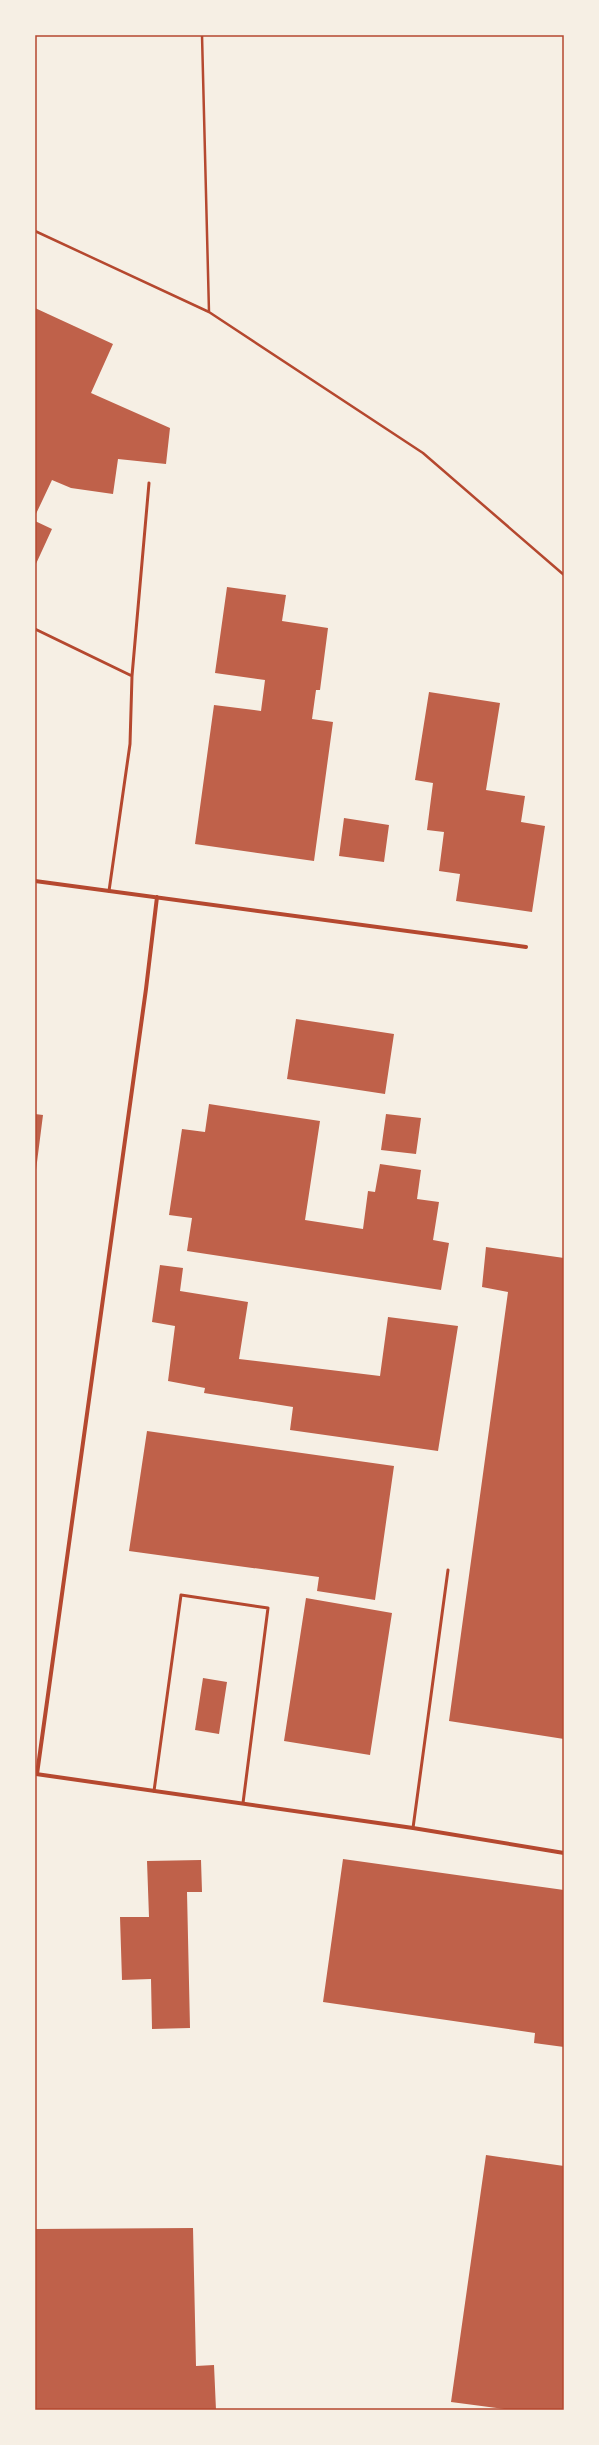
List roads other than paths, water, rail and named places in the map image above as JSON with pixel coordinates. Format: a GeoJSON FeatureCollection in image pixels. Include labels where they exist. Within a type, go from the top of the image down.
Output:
{"type":"FeatureCollection","features":[{"type":"Feature","properties":{"kind":"street"},"geometry":{"type":"LineString","coordinates":[[35,881],[526,947]]}},
{"type":"Feature","properties":{"kind":"street"},"geometry":{"type":"LineString","coordinates":[[157,897],[146,989],[36,1774],[413,1828],[564,1853]]}},
{"type":"Feature","properties":{"kind":"lane"},"geometry":{"type":"LineString","coordinates":[[109,891],[130,744],[132,676],[149,483]]}},
{"type":"Feature","properties":{"kind":"lane"},"geometry":{"type":"LineString","coordinates":[[35,628],[132,676]]}},
{"type":"Feature","properties":{"kind":"lane"},"geometry":{"type":"LineString","coordinates":[[413,1828],[448,1570]]}},
{"type":"Feature","properties":{"kind":"lane"},"geometry":{"type":"LineString","coordinates":[[154,1791],[181,1595],[268,1608],[243,1803]]}}]}
